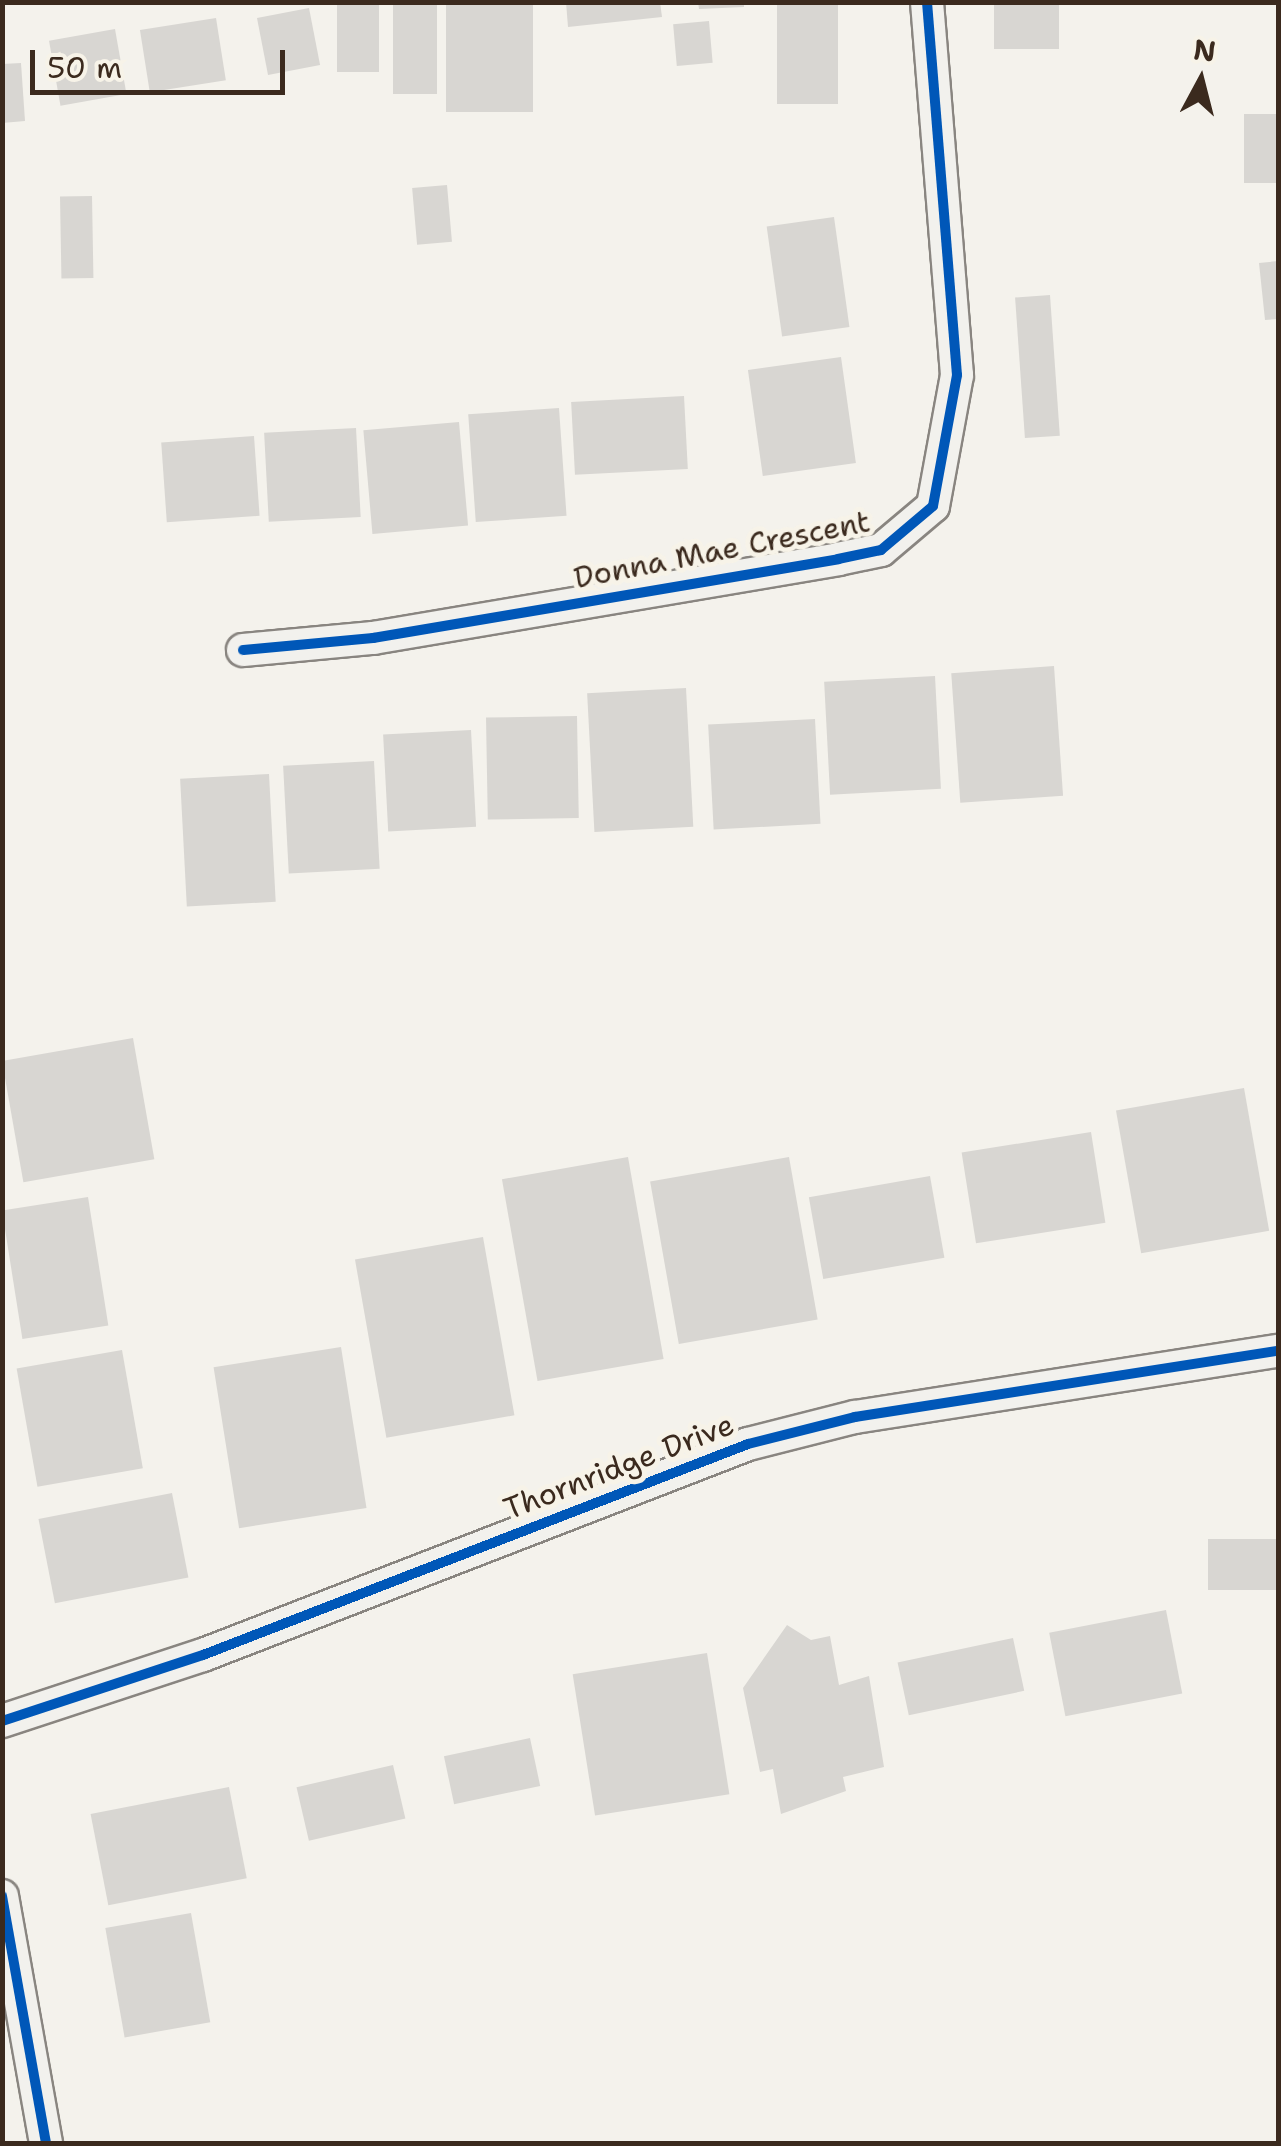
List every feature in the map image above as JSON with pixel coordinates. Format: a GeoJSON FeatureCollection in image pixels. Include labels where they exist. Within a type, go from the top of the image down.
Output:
{"type":"FeatureCollection","features":[{"type":"Feature","properties":{"kind":"street","name":"Donna Mae Crescent"},"geometry":{"type":"LineString","coordinates":[[243,650],[373,638],[838,559],[880,550],[933,506],[957,375],[928,2]]}},
{"type":"Feature","properties":{"kind":"street","name":"Thornridge Drive"},"geometry":{"type":"LineString","coordinates":[[2,1722],[203,1655],[748,1444],[855,1417],[1278,1352]]}},
{"type":"Feature","properties":{"kind":"street"},"geometry":{"type":"LineString","coordinates":[[2,1896],[46,2144]]}},
{"type":"Feature","properties":{"kind":"building"},"geometry":{"type":"Polygon","coordinates":[[[337,2],[379,2],[379,72],[337,72],[337,2]]]}},
{"type":"Feature","properties":{"kind":"building"},"geometry":{"type":"Polygon","coordinates":[[[393,2],[437,2],[437,94],[393,94],[393,2]]]}},
{"type":"Feature","properties":{"kind":"building"},"geometry":{"type":"Polygon","coordinates":[[[446,2],[533,2],[533,112],[446,112],[446,2]]]}},
{"type":"Feature","properties":{"kind":"building"},"geometry":{"type":"Polygon","coordinates":[[[566,2],[660,2],[662,17],[568,27],[566,2]]]}},
{"type":"Feature","properties":{"kind":"building"},"geometry":{"type":"Polygon","coordinates":[[[698,2],[744,2],[744,7],[699,9],[698,2]]]}},
{"type":"Feature","properties":{"kind":"building"},"geometry":{"type":"Polygon","coordinates":[[[777,2],[838,2],[838,104],[777,104],[777,2]]]}},
{"type":"Feature","properties":{"kind":"building"},"geometry":{"type":"Polygon","coordinates":[[[994,2],[1059,2],[1059,49],[994,49],[994,2]]]}},
{"type":"Feature","properties":{"kind":"building"},"geometry":{"type":"Polygon","coordinates":[[[309,8],[320,65],[268,75],[257,18],[309,8]]]}},
{"type":"Feature","properties":{"kind":"building"},"geometry":{"type":"Polygon","coordinates":[[[216,18],[226,80],[150,92],[140,30],[216,18]]]}},
{"type":"Feature","properties":{"kind":"building"},"geometry":{"type":"Polygon","coordinates":[[[709,21],[713,63],[677,66],[673,24],[709,21]]]}},
{"type":"Feature","properties":{"kind":"building"},"geometry":{"type":"Polygon","coordinates":[[[115,29],[126,94],[60,106],[49,41],[115,29]]]}},
{"type":"Feature","properties":{"kind":"building"},"geometry":{"type":"Polygon","coordinates":[[[21,63],[25,121],[2,123],[2,64],[21,63]]]}},
{"type":"Feature","properties":{"kind":"building"},"geometry":{"type":"Polygon","coordinates":[[[1244,114],[1278,114],[1278,183],[1244,183],[1244,114]]]}},
{"type":"Feature","properties":{"kind":"building"},"geometry":{"type":"Polygon","coordinates":[[[447,185],[452,242],[417,245],[412,188],[447,185]]]}},
{"type":"Feature","properties":{"kind":"building"},"geometry":{"type":"Polygon","coordinates":[[[92,196],[93,278],[61,279],[60,197],[92,196]]]}},
{"type":"Feature","properties":{"kind":"building"},"geometry":{"type":"Polygon","coordinates":[[[834,217],[849,327],[782,336],[767,226],[834,217]]]}},
{"type":"Feature","properties":{"kind":"building"},"geometry":{"type":"Polygon","coordinates":[[[1278,261],[1278,319],[1265,320],[1259,263],[1278,261]]]}},
{"type":"Feature","properties":{"kind":"building"},"geometry":{"type":"Polygon","coordinates":[[[1050,295],[1060,436],[1025,438],[1015,297],[1050,295]]]}},
{"type":"Feature","properties":{"kind":"building"},"geometry":{"type":"Polygon","coordinates":[[[841,357],[856,463],[763,476],[748,370],[841,357]]]}},
{"type":"Feature","properties":{"kind":"building"},"geometry":{"type":"Polygon","coordinates":[[[684,396],[688,469],[575,475],[571,402],[684,396]]]}},
{"type":"Feature","properties":{"kind":"building"},"geometry":{"type":"Polygon","coordinates":[[[559,408],[567,516],[476,522],[468,414],[559,408]]]}},
{"type":"Feature","properties":{"kind":"building"},"geometry":{"type":"Polygon","coordinates":[[[459,422],[468,526],[372,534],[363,430],[459,422]]]}},
{"type":"Feature","properties":{"kind":"building"},"geometry":{"type":"Polygon","coordinates":[[[356,428],[361,517],[269,522],[264,433],[356,428]]]}},
{"type":"Feature","properties":{"kind":"building"},"geometry":{"type":"Polygon","coordinates":[[[254,436],[260,516],[167,522],[161,442],[254,436]]]}},
{"type":"Feature","properties":{"kind":"building"},"geometry":{"type":"Polygon","coordinates":[[[1054,666],[1063,796],[960,803],[951,673],[1054,666]]]}},
{"type":"Feature","properties":{"kind":"building"},"geometry":{"type":"Polygon","coordinates":[[[935,676],[941,789],[830,795],[824,682],[935,676]]]}},
{"type":"Feature","properties":{"kind":"building"},"geometry":{"type":"Polygon","coordinates":[[[686,688],[693,827],[594,832],[587,693],[686,688]]]}},
{"type":"Feature","properties":{"kind":"building"},"geometry":{"type":"Polygon","coordinates":[[[577,716],[579,818],[488,820],[486,718],[577,716]]]}},
{"type":"Feature","properties":{"kind":"building"},"geometry":{"type":"Polygon","coordinates":[[[815,719],[820,824],[714,829],[708,725],[815,719]]]}},
{"type":"Feature","properties":{"kind":"building"},"geometry":{"type":"Polygon","coordinates":[[[471,730],[476,827],[388,831],[383,735],[471,730]]]}},
{"type":"Feature","properties":{"kind":"building"},"geometry":{"type":"Polygon","coordinates":[[[374,761],[380,869],[289,874],[283,766],[374,761]]]}},
{"type":"Feature","properties":{"kind":"building"},"geometry":{"type":"Polygon","coordinates":[[[269,774],[276,902],[187,906],[180,779],[269,774]]]}},
{"type":"Feature","properties":{"kind":"building"},"geometry":{"type":"Polygon","coordinates":[[[133,1038],[154,1159],[23,1182],[2,1061],[133,1038]]]}},
{"type":"Feature","properties":{"kind":"building"},"geometry":{"type":"Polygon","coordinates":[[[1244,1088],[1269,1231],[1141,1253],[1116,1111],[1244,1088]]]}},
{"type":"Feature","properties":{"kind":"building"},"geometry":{"type":"Polygon","coordinates":[[[1091,1132],[1105,1223],[976,1243],[962,1152],[1091,1132]]]}},
{"type":"Feature","properties":{"kind":"building"},"geometry":{"type":"Polygon","coordinates":[[[628,1157],[664,1359],[538,1381],[502,1179],[628,1157]]]}},
{"type":"Feature","properties":{"kind":"building"},"geometry":{"type":"Polygon","coordinates":[[[789,1157],[818,1319],[679,1344],[650,1181],[789,1157]]]}},
{"type":"Feature","properties":{"kind":"building"},"geometry":{"type":"Polygon","coordinates":[[[930,1176],[944,1258],[823,1279],[809,1197],[930,1176]]]}},
{"type":"Feature","properties":{"kind":"building"},"geometry":{"type":"Polygon","coordinates":[[[88,1197],[108,1325],[22,1339],[2,1211],[88,1197]]]}},
{"type":"Feature","properties":{"kind":"building"},"geometry":{"type":"Polygon","coordinates":[[[483,1237],[514,1415],[386,1438],[355,1260],[483,1237]]]}},
{"type":"Feature","properties":{"kind":"building"},"geometry":{"type":"Polygon","coordinates":[[[341,1347],[366,1508],[239,1528],[214,1367],[341,1347]]]}},
{"type":"Feature","properties":{"kind":"building"},"geometry":{"type":"Polygon","coordinates":[[[122,1350],[143,1468],[37,1487],[17,1369],[122,1350]]]}},
{"type":"Feature","properties":{"kind":"building"},"geometry":{"type":"Polygon","coordinates":[[[172,1493],[188,1577],[55,1603],[38,1519],[172,1493]]]}},
{"type":"Feature","properties":{"kind":"building"},"geometry":{"type":"Polygon","coordinates":[[[1208,1539],[1278,1539],[1278,1590],[1208,1590],[1208,1539]]]}},
{"type":"Feature","properties":{"kind":"building"},"geometry":{"type":"Polygon","coordinates":[[[1166,1610],[1182,1693],[1065,1716],[1049,1633],[1166,1610]]]}},
{"type":"Feature","properties":{"kind":"building"},"geometry":{"type":"Polygon","coordinates":[[[787,1625],[811,1640],[830,1636],[839,1685],[869,1676],[884,1767],[843,1777],[846,1791],[781,1814],[773,1769],[760,1772],[743,1688],[787,1625]]]}},
{"type":"Feature","properties":{"kind":"building"},"geometry":{"type":"Polygon","coordinates":[[[1013,1638],[1024,1691],[909,1715],[898,1663],[1013,1638]]]}},
{"type":"Feature","properties":{"kind":"building"},"geometry":{"type":"Polygon","coordinates":[[[707,1653],[729,1794],[595,1816],[573,1674],[707,1653]]]}},
{"type":"Feature","properties":{"kind":"building"},"geometry":{"type":"Polygon","coordinates":[[[530,1738],[540,1786],[454,1804],[444,1756],[530,1738]]]}},
{"type":"Feature","properties":{"kind":"building"},"geometry":{"type":"Polygon","coordinates":[[[393,1765],[405,1819],[309,1841],[297,1787],[393,1765]]]}},
{"type":"Feature","properties":{"kind":"building"},"geometry":{"type":"Polygon","coordinates":[[[229,1787],[247,1878],[108,1905],[91,1814],[229,1787]]]}},
{"type":"Feature","properties":{"kind":"building"},"geometry":{"type":"Polygon","coordinates":[[[191,1913],[210,2022],[125,2037],[105,1928],[191,1913]]]}},
{"type":"Feature","properties":{"kind":"cycle path"},"geometry":{"type":"LineString","coordinates":[[243,650],[373,638],[838,559],[881,550],[933,506],[957,375],[927,2]]}},
{"type":"Feature","properties":{"kind":"cycle path"},"geometry":{"type":"LineString","coordinates":[[2,1721],[203,1655],[748,1444],[855,1417],[1278,1351]]}},
{"type":"Feature","properties":{"kind":"cycle path"},"geometry":{"type":"LineString","coordinates":[[2,1896],[46,2144]]}}]}
